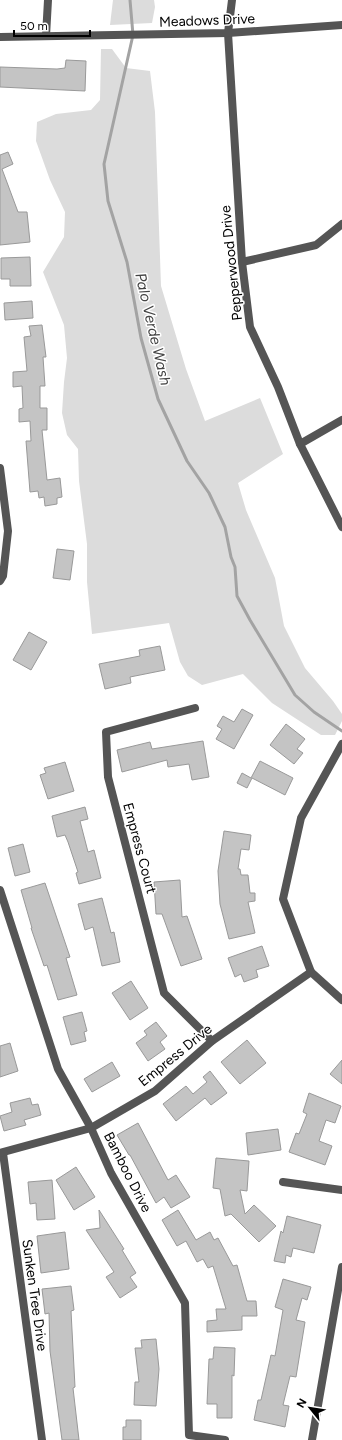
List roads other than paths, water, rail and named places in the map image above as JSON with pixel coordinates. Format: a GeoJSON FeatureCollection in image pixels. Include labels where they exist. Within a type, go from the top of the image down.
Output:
{"type":"FeatureCollection","features":[{"type":"Feature","properties":{"kind":"street"},"geometry":{"type":"LineString","coordinates":[[46,36],[48,0]]}},
{"type":"Feature","properties":{"kind":"street","name":"Pepperwood Drive"},"geometry":{"type":"LineString","coordinates":[[232,0],[228,33],[242,262],[250,327],[278,387],[300,444],[342,527]]}},
{"type":"Feature","properties":{"kind":"street","name":"Meadows Drive"},"geometry":{"type":"LineString","coordinates":[[0,37],[228,33],[342,26]]}},
{"type":"Feature","properties":{"kind":"street"},"geometry":{"type":"LineString","coordinates":[[242,262],[316,245],[342,224]]}},
{"type":"Feature","properties":{"kind":"street"},"geometry":{"type":"LineString","coordinates":[[300,444],[342,420]]}},
{"type":"Feature","properties":{"kind":"street"},"geometry":{"type":"LineString","coordinates":[[0,468],[8,531],[3,576],[0,581]]}},
{"type":"Feature","properties":{"kind":"street","name":"Empress Court"},"geometry":{"type":"LineString","coordinates":[[195,708],[106,732],[108,777],[164,993],[212,1041]]}},
{"type":"Feature","properties":{"kind":"street"},"geometry":{"type":"LineString","coordinates":[[342,744],[302,818],[283,899],[311,972],[342,1000]]}},
{"type":"Feature","properties":{"kind":"street","name":"Bamboo Drive"},"geometry":{"type":"LineString","coordinates":[[0,890],[58,1069],[91,1128],[111,1173],[185,1303],[189,1435],[225,1440]]}},
{"type":"Feature","properties":{"kind":"street","name":"Empress Drive"},"geometry":{"type":"LineString","coordinates":[[2,1153],[91,1128],[155,1091],[212,1041],[311,972]]}},
{"type":"Feature","properties":{"kind":"street","name":"Sunken Tree Drive"},"geometry":{"type":"LineString","coordinates":[[2,1153],[42,1440]]}},
{"type":"Feature","properties":{"kind":"street"},"geometry":{"type":"LineString","coordinates":[[283,1182],[342,1190]]}},
{"type":"Feature","properties":{"kind":"street"},"geometry":{"type":"LineString","coordinates":[[312,1440],[342,1267]]}},
{"type":"Feature","properties":{"kind":"waterway","name":"Palo Verde Wash"},"geometry":{"type":"LineString","coordinates":[[130,0],[133,35],[104,164],[108,201],[127,262],[141,338],[158,399],[187,461],[209,493],[225,527],[231,557],[235,567],[237,596],[250,620],[295,695],[314,712],[342,731]]}}]}
